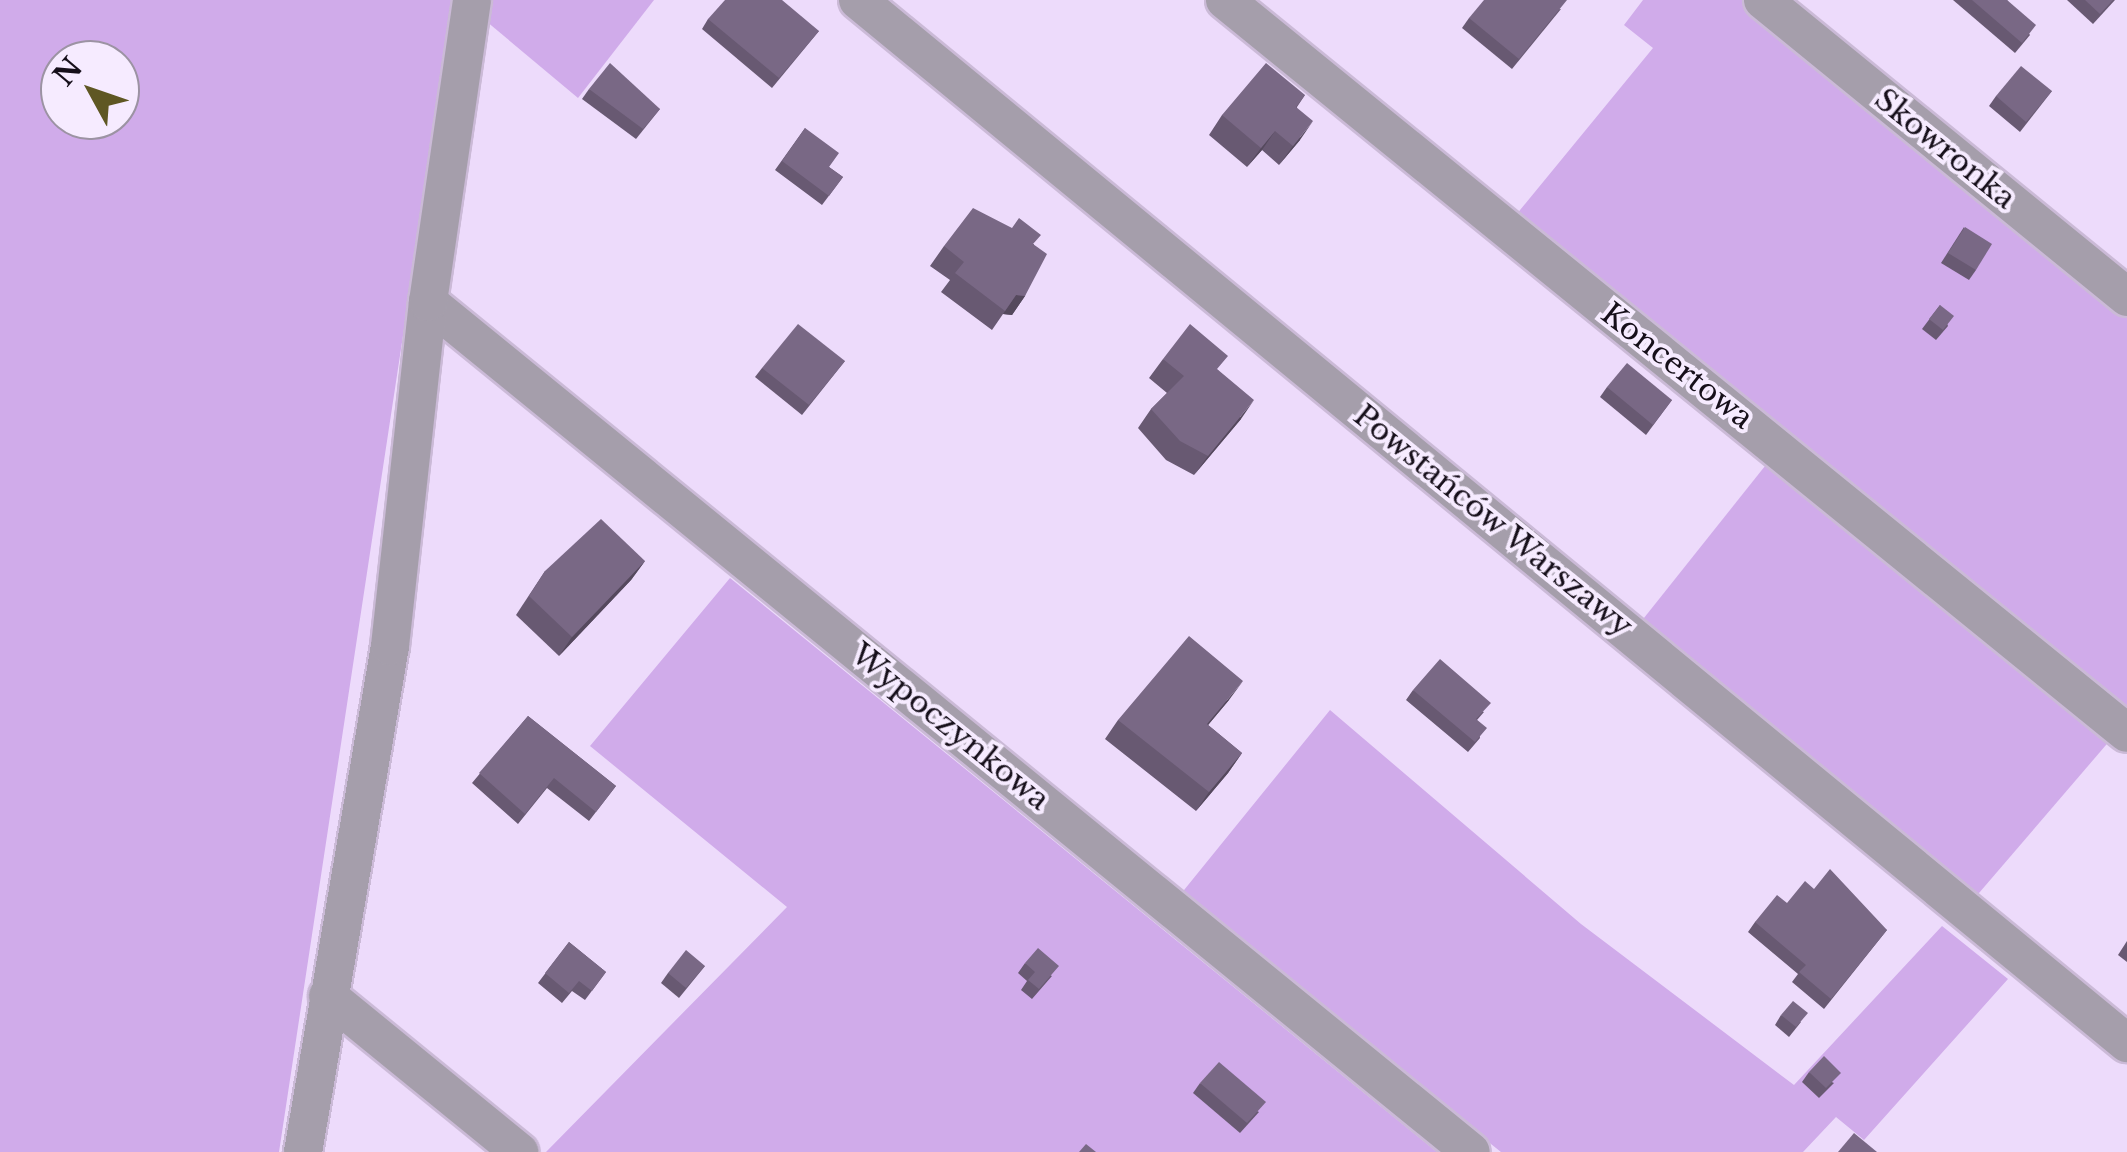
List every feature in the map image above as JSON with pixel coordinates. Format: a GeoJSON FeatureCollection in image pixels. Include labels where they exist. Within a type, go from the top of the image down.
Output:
{"type":"FeatureCollection","features":[{"type":"Feature","properties":{"kind":"street"},"geometry":{"type":"LineString","coordinates":[[303,1152],[390,646],[428,302],[472,0]]}},
{"type":"Feature","properties":{"kind":"street","name":"Powstańców Warszawy"},"geometry":{"type":"LineString","coordinates":[[858,0],[2127,1043]]}},
{"type":"Feature","properties":{"kind":"street","name":"Koncertowa"},"geometry":{"type":"LineString","coordinates":[[1226,0],[2127,733]]}},
{"type":"Feature","properties":{"kind":"street","name":"Skowronka"},"geometry":{"type":"LineString","coordinates":[[1763,0],[2127,297]]}},
{"type":"Feature","properties":{"kind":"street","name":"Wypoczynkowa"},"geometry":{"type":"LineString","coordinates":[[428,302],[1471,1152]]}},
{"type":"Feature","properties":{"kind":"street"},"geometry":{"type":"LineString","coordinates":[[328,996],[519,1152]]}},
{"type":"Feature","properties":{"kind":"shaded area"},"geometry":{"type":"Polygon","coordinates":[[[0,0],[454,0],[279,1152],[0,1152],[0,0]]]}},
{"type":"Feature","properties":{"kind":"shaded area"},"geometry":{"type":"Polygon","coordinates":[[[482,0],[654,0],[578,98],[480,16],[482,0]]]}},
{"type":"Feature","properties":{"kind":"shaded area"},"geometry":{"type":"Polygon","coordinates":[[[1643,0],[1748,0],[2127,315],[2127,726],[1511,221],[1653,48],[1624,25],[1643,0]]]}},
{"type":"Feature","properties":{"kind":"shaded area"},"geometry":{"type":"Polygon","coordinates":[[[1769,461],[2112,738],[1973,900],[1636,628],[1769,461]]]}},
{"type":"Feature","properties":{"kind":"shaded area"},"geometry":{"type":"Polygon","coordinates":[[[730,578],[1437,1152],[546,1152],[787,907],[590,746],[730,578]]]}},
{"type":"Feature","properties":{"kind":"shaded area"},"geometry":{"type":"Polygon","coordinates":[[[1330,710],[1581,924],[1794,1085],[1942,926],[2008,979],[1864,1140],[1836,1117],[1803,1152],[1501,1152],[1180,895],[1330,710]]]}},
{"type":"Feature","properties":{"kind":"building"},"geometry":{"type":"Polygon","coordinates":[[[725,0],[782,0],[819,31],[779,78],[708,19],[725,0]]]}},
{"type":"Feature","properties":{"kind":"building"},"geometry":{"type":"Polygon","coordinates":[[[1484,0],[1567,0],[1519,59],[1469,18],[1484,0]]]}},
{"type":"Feature","properties":{"kind":"building"},"geometry":{"type":"Polygon","coordinates":[[[1972,0],[2007,0],[2036,25],[2022,43],[1972,0]]]}},
{"type":"Feature","properties":{"kind":"building"},"geometry":{"type":"Polygon","coordinates":[[[2085,0],[2113,0],[2100,14],[2085,0]]]}},
{"type":"Feature","properties":{"kind":"building"},"geometry":{"type":"Polygon","coordinates":[[[610,63],[660,109],[643,129],[589,89],[610,63]]]}},
{"type":"Feature","properties":{"kind":"building"},"geometry":{"type":"Polygon","coordinates":[[[1266,63],[1305,95],[1296,107],[1313,121],[1293,146],[1275,131],[1261,148],[1222,115],[1266,63]]]}},
{"type":"Feature","properties":{"kind":"building"},"geometry":{"type":"Polygon","coordinates":[[[2021,66],[2052,91],[2026,122],[1996,96],[2021,66]]]}},
{"type":"Feature","properties":{"kind":"building"},"geometry":{"type":"Polygon","coordinates":[[[805,128],[839,153],[829,167],[843,177],[829,196],[782,161],[805,128]]]}},
{"type":"Feature","properties":{"kind":"building"},"geometry":{"type":"Polygon","coordinates":[[[973,208],[1012,228],[1019,218],[1041,235],[1033,244],[1047,254],[1025,296],[1016,295],[1005,311],[955,273],[964,262],[944,246],[973,208]]]}},
{"type":"Feature","properties":{"kind":"building"},"geometry":{"type":"Polygon","coordinates":[[[1965,227],[1992,244],[1976,270],[1948,253],[1965,227]]]}},
{"type":"Feature","properties":{"kind":"building"},"geometry":{"type":"Polygon","coordinates":[[[1940,305],[1954,316],[1943,330],[1929,319],[1940,305]]]}},
{"type":"Feature","properties":{"kind":"building"},"geometry":{"type":"Polygon","coordinates":[[[798,324],[845,361],[809,405],[762,368],[798,324]]]}},
{"type":"Feature","properties":{"kind":"building"},"geometry":{"type":"Polygon","coordinates":[[[1190,324],[1228,356],[1217,369],[1254,400],[1208,456],[1180,441],[1151,409],[1184,376],[1163,359],[1190,324]]]}},
{"type":"Feature","properties":{"kind":"building"},"geometry":{"type":"Polygon","coordinates":[[[1627,363],[1672,400],[1653,425],[1607,387],[1627,363]]]}},
{"type":"Feature","properties":{"kind":"building"},"geometry":{"type":"Polygon","coordinates":[[[601,519],[645,561],[572,637],[529,596],[545,571],[601,519]]]}},
{"type":"Feature","properties":{"kind":"building"},"geometry":{"type":"Polygon","coordinates":[[[1189,636],[1243,681],[1207,724],[1242,753],[1209,792],[1118,720],[1189,636]]]}},
{"type":"Feature","properties":{"kind":"building"},"geometry":{"type":"Polygon","coordinates":[[[1440,659],[1491,703],[1476,719],[1487,728],[1475,742],[1413,690],[1440,659]]]}},
{"type":"Feature","properties":{"kind":"building"},"geometry":{"type":"Polygon","coordinates":[[[528,716],[616,786],[596,812],[554,778],[525,814],[479,773],[528,716]]]}},
{"type":"Feature","properties":{"kind":"building"},"geometry":{"type":"Polygon","coordinates":[[[1830,869],[1887,930],[1831,999],[1799,972],[1806,965],[1755,922],[1777,895],[1787,903],[1805,881],[1814,889],[1830,869]]]}},
{"type":"Feature","properties":{"kind":"building"},"geometry":{"type":"Polygon","coordinates":[[[569,942],[606,972],[592,991],[579,981],[569,993],[545,973],[569,942]]]}},
{"type":"Feature","properties":{"kind":"building"},"geometry":{"type":"Polygon","coordinates":[[[1038,948],[1059,966],[1039,989],[1028,980],[1035,972],[1025,963],[1038,948]]]}},
{"type":"Feature","properties":{"kind":"building"},"geometry":{"type":"Polygon","coordinates":[[[686,950],[705,966],[686,988],[668,973],[686,950]]]}},
{"type":"Feature","properties":{"kind":"building"},"geometry":{"type":"Polygon","coordinates":[[[1793,1001],[1808,1013],[1796,1027],[1781,1015],[1793,1001]]]}},
{"type":"Feature","properties":{"kind":"building"},"geometry":{"type":"Polygon","coordinates":[[[1824,1056],[1841,1073],[1826,1088],[1809,1072],[1824,1056]]]}},
{"type":"Feature","properties":{"kind":"building"},"geometry":{"type":"Polygon","coordinates":[[[1219,1062],[1266,1102],[1247,1123],[1200,1083],[1219,1062]]]}},
{"type":"Feature","properties":{"kind":"building"},"geometry":{"type":"Polygon","coordinates":[[[1854,1133],[1877,1152],[1838,1152],[1854,1133]]]}},
{"type":"Feature","properties":{"kind":"building"},"geometry":{"type":"Polygon","coordinates":[[[1086,1144],[1096,1152],[1079,1152],[1086,1144]]]}}]}
